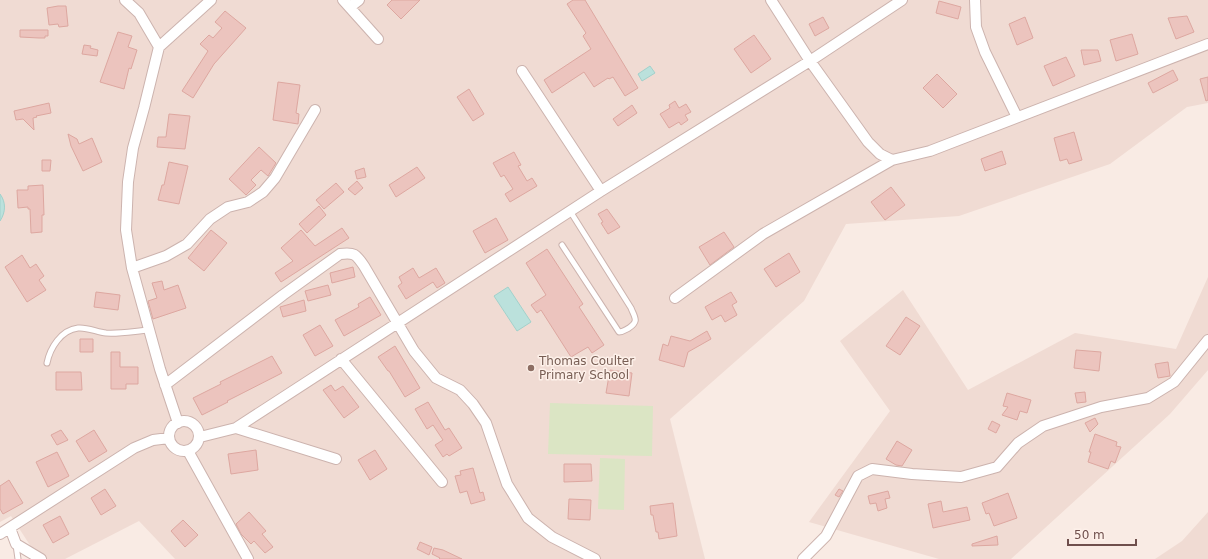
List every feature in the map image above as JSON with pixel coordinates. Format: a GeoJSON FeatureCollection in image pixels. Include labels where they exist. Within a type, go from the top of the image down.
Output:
{"type":"FeatureCollection","features":[{"type":"Feature","properties":{"kind":"street"},"geometry":{"type":"LineString","coordinates":[[125,0],[139,13],[159,47]]}},
{"type":"Feature","properties":{"kind":"street"},"geometry":{"type":"LineString","coordinates":[[178,423],[165,385],[132,268],[126,230],[128,182],[133,148],[159,47],[211,0]]}},
{"type":"Feature","properties":{"kind":"street"},"geometry":{"type":"LineString","coordinates":[[359,0],[346,4],[378,38]]}},
{"type":"Feature","properties":{"kind":"street"},"geometry":{"type":"LineString","coordinates":[[771,0],[810,61],[868,142],[880,154],[892,160]]}},
{"type":"Feature","properties":{"kind":"street"},"geometry":{"type":"LineString","coordinates":[[200,437],[236,428],[601,191],[810,61],[902,0]]}},
{"type":"Feature","properties":{"kind":"street"},"geometry":{"type":"LineString","coordinates":[[975,0],[976,27],[985,52],[1017,117]]}},
{"type":"Feature","properties":{"kind":"street"},"geometry":{"type":"LineString","coordinates":[[675,298],[763,234],[892,160],[930,151],[1208,44]]}},
{"type":"Feature","properties":{"kind":"street"},"geometry":{"type":"LineString","coordinates":[[522,71],[601,191]]}},
{"type":"Feature","properties":{"kind":"street"},"geometry":{"type":"LineString","coordinates":[[132,268],[166,256],[177,250],[187,244],[210,219],[228,207],[248,202],[263,192],[275,178],[315,110]]}},
{"type":"Feature","properties":{"kind":"street"},"geometry":{"type":"LineString","coordinates":[[165,385],[283,295],[340,254],[350,252],[358,257],[414,351],[436,378],[460,390],[473,404],[486,423],[507,484],[528,518],[552,537],[595,559]]}},
{"type":"Feature","properties":{"kind":"street"},"geometry":{"type":"LineString","coordinates":[[803,559],[826,536],[858,476],[872,469],[912,474],[961,477],[998,467],[1018,443],[1043,426],[1101,407],[1148,398],[1174,382],[1208,340]]}},
{"type":"Feature","properties":{"kind":"street"},"geometry":{"type":"LineString","coordinates":[[341,359],[442,482]]}},
{"type":"Feature","properties":{"kind":"street"},"geometry":{"type":"LineString","coordinates":[[183,421],[197,427],[200,437],[196,446],[188,451],[176,449],[171,444],[169,438],[171,429],[178,423],[183,421]]}},
{"type":"Feature","properties":{"kind":"street"},"geometry":{"type":"LineString","coordinates":[[236,428],[336,459]]}},
{"type":"Feature","properties":{"kind":"street"},"geometry":{"type":"LineString","coordinates":[[0,534],[134,448],[152,440],[169,438]]}},
{"type":"Feature","properties":{"kind":"street"},"geometry":{"type":"LineString","coordinates":[[188,451],[248,559]]}},
{"type":"Feature","properties":{"kind":"street"},"geometry":{"type":"LineString","coordinates":[[10,528],[16,544],[41,559]]}},
{"type":"Feature","properties":{"kind":"lane"},"geometry":{"type":"LineString","coordinates":[[562,245],[619,332],[622,332],[634,324],[636,321],[631,308],[570,211]]}},
{"type":"Feature","properties":{"kind":"lane"},"geometry":{"type":"LineString","coordinates":[[47,363],[48,357],[60,337],[64,333],[78,328],[106,333],[149,330]]}},
{"type":"Feature","properties":{"kind":"lane"},"geometry":{"type":"LineString","coordinates":[[16,544],[18,559]]}},
{"type":"Feature","properties":{"kind":"shaded area"},"geometry":{"type":"Polygon","coordinates":[[[0,0],[1208,0],[1208,103],[1187,107],[1110,164],[959,216],[846,224],[804,301],[670,419],[705,559],[175,559],[139,521],[65,559],[39,559],[11,516],[0,522],[0,0]]]}},
{"type":"Feature","properties":{"kind":"shaded area"},"geometry":{"type":"Polygon","coordinates":[[[1208,277],[1208,370],[1170,414],[1011,559],[939,559],[809,522],[890,411],[840,341],[903,290],[968,390],[1075,333],[1176,349],[1208,277]]]}},
{"type":"Feature","properties":{"kind":"shaded area"},"geometry":{"type":"Polygon","coordinates":[[[1208,512],[1208,559],[1155,559],[1182,541],[1208,512]]]}},
{"type":"Feature","properties":{"kind":"green space"},"geometry":{"type":"Polygon","coordinates":[[[550,403],[653,406],[652,456],[548,454],[550,403]]]}},
{"type":"Feature","properties":{"kind":"green space"},"geometry":{"type":"Polygon","coordinates":[[[600,458],[625,459],[624,510],[598,509],[600,458]]]}},
{"type":"Feature","properties":{"kind":"water"},"geometry":{"type":"Polygon","coordinates":[[[650,66],[655,73],[642,81],[638,74],[650,66]]]}},
{"type":"Feature","properties":{"kind":"water"},"geometry":{"type":"Polygon","coordinates":[[[0,194],[4,207],[0,221],[0,194]]]}},
{"type":"Feature","properties":{"kind":"water"},"geometry":{"type":"Polygon","coordinates":[[[508,287],[531,322],[517,331],[494,296],[508,287]]]}},
{"type":"Feature","properties":{"kind":"building"},"geometry":{"type":"Polygon","coordinates":[[[392,0],[420,0],[401,19],[387,5],[392,0]]]}},
{"type":"Feature","properties":{"kind":"building"},"geometry":{"type":"Polygon","coordinates":[[[573,0],[585,0],[638,88],[625,96],[613,77],[608,78],[594,87],[584,72],[552,93],[544,80],[591,49],[583,36],[586,33],[567,4],[573,0]]]}},
{"type":"Feature","properties":{"kind":"building"},"geometry":{"type":"Polygon","coordinates":[[[939,1],[961,7],[958,19],[936,13],[939,1]]]}},
{"type":"Feature","properties":{"kind":"building"},"geometry":{"type":"Polygon","coordinates":[[[66,6],[68,26],[59,27],[58,24],[49,25],[47,8],[66,6]]]}},
{"type":"Feature","properties":{"kind":"building"},"geometry":{"type":"Polygon","coordinates":[[[225,11],[246,28],[214,64],[193,98],[182,91],[208,51],[200,44],[209,35],[213,38],[222,28],[215,22],[225,11]]]}},
{"type":"Feature","properties":{"kind":"building"},"geometry":{"type":"Polygon","coordinates":[[[1187,16],[1194,32],[1176,39],[1168,18],[1187,16]]]}},
{"type":"Feature","properties":{"kind":"building"},"geometry":{"type":"Polygon","coordinates":[[[823,17],[829,28],[815,36],[809,24],[823,17]]]}},
{"type":"Feature","properties":{"kind":"building"},"geometry":{"type":"Polygon","coordinates":[[[1025,17],[1033,38],[1017,45],[1009,24],[1025,17]]]}},
{"type":"Feature","properties":{"kind":"building"},"geometry":{"type":"Polygon","coordinates":[[[20,30],[48,30],[48,36],[45,36],[45,38],[20,37],[20,30]]]}},
{"type":"Feature","properties":{"kind":"building"},"geometry":{"type":"Polygon","coordinates":[[[118,32],[132,36],[128,47],[137,50],[131,69],[129,68],[124,89],[100,82],[118,32]]]}},
{"type":"Feature","properties":{"kind":"building"},"geometry":{"type":"Polygon","coordinates":[[[1132,34],[1138,54],[1116,61],[1110,40],[1132,34]]]}},
{"type":"Feature","properties":{"kind":"building"},"geometry":{"type":"Polygon","coordinates":[[[754,35],[771,59],[751,73],[734,49],[754,35]]]}},
{"type":"Feature","properties":{"kind":"building"},"geometry":{"type":"Polygon","coordinates":[[[84,45],[91,46],[90,48],[98,50],[97,56],[82,54],[84,45]]]}},
{"type":"Feature","properties":{"kind":"building"},"geometry":{"type":"Polygon","coordinates":[[[1081,50],[1098,50],[1101,61],[1084,65],[1081,50]]]}},
{"type":"Feature","properties":{"kind":"building"},"geometry":{"type":"Polygon","coordinates":[[[1066,57],[1075,76],[1053,86],[1044,66],[1066,57]]]}},
{"type":"Feature","properties":{"kind":"building"},"geometry":{"type":"Polygon","coordinates":[[[1173,70],[1178,80],[1153,93],[1148,83],[1173,70]]]}},
{"type":"Feature","properties":{"kind":"building"},"geometry":{"type":"Polygon","coordinates":[[[937,74],[957,94],[943,108],[923,88],[937,74]]]}},
{"type":"Feature","properties":{"kind":"building"},"geometry":{"type":"Polygon","coordinates":[[[1208,77],[1208,100],[1206,101],[1200,79],[1208,77]]]}},
{"type":"Feature","properties":{"kind":"building"},"geometry":{"type":"Polygon","coordinates":[[[278,82],[300,85],[296,113],[299,114],[298,124],[273,120],[278,82]]]}},
{"type":"Feature","properties":{"kind":"building"},"geometry":{"type":"Polygon","coordinates":[[[469,89],[484,114],[473,121],[457,97],[469,89]]]}},
{"type":"Feature","properties":{"kind":"building"},"geometry":{"type":"Polygon","coordinates":[[[675,101],[679,108],[686,104],[691,112],[685,115],[688,120],[681,125],[679,122],[669,128],[660,114],[670,108],[669,105],[675,101]]]}},
{"type":"Feature","properties":{"kind":"building"},"geometry":{"type":"Polygon","coordinates":[[[49,103],[51,113],[33,118],[34,130],[23,119],[16,120],[14,111],[49,103]]]}},
{"type":"Feature","properties":{"kind":"building"},"geometry":{"type":"Polygon","coordinates":[[[632,105],[637,113],[618,126],[613,119],[632,105]]]}},
{"type":"Feature","properties":{"kind":"building"},"geometry":{"type":"Polygon","coordinates":[[[169,114],[190,116],[185,149],[157,147],[158,137],[166,137],[169,114]]]}},
{"type":"Feature","properties":{"kind":"building"},"geometry":{"type":"Polygon","coordinates":[[[1074,132],[1082,160],[1069,164],[1067,159],[1060,161],[1054,138],[1074,132]]]}},
{"type":"Feature","properties":{"kind":"building"},"geometry":{"type":"Polygon","coordinates":[[[68,134],[77,139],[79,144],[92,138],[102,162],[83,171],[71,146],[68,134]]]}},
{"type":"Feature","properties":{"kind":"building"},"geometry":{"type":"Polygon","coordinates":[[[259,147],[276,163],[268,176],[261,170],[251,180],[256,185],[246,195],[229,179],[259,147]]]}},
{"type":"Feature","properties":{"kind":"building"},"geometry":{"type":"Polygon","coordinates":[[[1002,151],[1006,164],[985,171],[981,159],[1002,151]]]}},
{"type":"Feature","properties":{"kind":"building"},"geometry":{"type":"Polygon","coordinates":[[[514,152],[521,165],[518,166],[527,181],[532,178],[537,186],[510,202],[505,194],[513,189],[504,175],[501,177],[493,163],[514,152]]]}},
{"type":"Feature","properties":{"kind":"building"},"geometry":{"type":"Polygon","coordinates":[[[42,160],[51,160],[50,171],[42,171],[42,160]]]}},
{"type":"Feature","properties":{"kind":"building"},"geometry":{"type":"Polygon","coordinates":[[[169,162],[188,166],[179,204],[158,200],[162,185],[164,185],[169,162]]]}},
{"type":"Feature","properties":{"kind":"building"},"geometry":{"type":"Polygon","coordinates":[[[417,167],[425,178],[396,197],[389,185],[417,167]]]}},
{"type":"Feature","properties":{"kind":"building"},"geometry":{"type":"Polygon","coordinates":[[[364,168],[366,177],[357,179],[355,171],[364,168]]]}},
{"type":"Feature","properties":{"kind":"building"},"geometry":{"type":"Polygon","coordinates":[[[357,181],[363,188],[355,195],[348,189],[357,181]]]}},
{"type":"Feature","properties":{"kind":"building"},"geometry":{"type":"Polygon","coordinates":[[[336,183],[344,192],[324,209],[316,200],[336,183]]]}},
{"type":"Feature","properties":{"kind":"building"},"geometry":{"type":"Polygon","coordinates":[[[43,185],[44,215],[42,215],[42,232],[31,233],[30,209],[28,209],[28,207],[18,208],[17,190],[28,190],[28,186],[43,185]]]}},
{"type":"Feature","properties":{"kind":"building"},"geometry":{"type":"Polygon","coordinates":[[[891,187],[905,205],[885,220],[871,202],[891,187]]]}},
{"type":"Feature","properties":{"kind":"building"},"geometry":{"type":"Polygon","coordinates":[[[319,206],[326,215],[307,233],[299,224],[319,206]]]}},
{"type":"Feature","properties":{"kind":"building"},"geometry":{"type":"Polygon","coordinates":[[[607,209],[620,227],[608,234],[601,223],[603,222],[598,214],[607,209]]]}},
{"type":"Feature","properties":{"kind":"building"},"geometry":{"type":"Polygon","coordinates":[[[496,218],[508,240],[485,253],[473,231],[496,218]]]}},
{"type":"Feature","properties":{"kind":"building"},"geometry":{"type":"Polygon","coordinates":[[[342,228],[349,238],[281,282],[275,273],[293,261],[281,248],[301,230],[315,246],[342,228]]]}},
{"type":"Feature","properties":{"kind":"building"},"geometry":{"type":"Polygon","coordinates":[[[211,230],[227,243],[204,271],[188,258],[211,230]]]}},
{"type":"Feature","properties":{"kind":"building"},"geometry":{"type":"Polygon","coordinates":[[[724,232],[734,247],[710,265],[699,247],[724,232]]]}},
{"type":"Feature","properties":{"kind":"building"},"geometry":{"type":"Polygon","coordinates":[[[547,249],[583,304],[579,307],[604,345],[592,353],[588,347],[571,357],[541,310],[537,313],[531,305],[546,295],[526,263],[547,249]]]}},
{"type":"Feature","properties":{"kind":"building"},"geometry":{"type":"Polygon","coordinates":[[[789,253],[800,272],[776,287],[764,269],[789,253]]]}},
{"type":"Feature","properties":{"kind":"building"},"geometry":{"type":"Polygon","coordinates":[[[22,255],[30,268],[36,264],[44,276],[39,280],[46,290],[27,302],[5,267],[22,255]]]}},
{"type":"Feature","properties":{"kind":"building"},"geometry":{"type":"Polygon","coordinates":[[[353,267],[355,277],[332,283],[330,273],[353,267]]]}},
{"type":"Feature","properties":{"kind":"building"},"geometry":{"type":"Polygon","coordinates":[[[413,268],[419,278],[436,268],[445,283],[437,288],[433,282],[406,299],[398,286],[402,283],[399,277],[413,268]]]}},
{"type":"Feature","properties":{"kind":"building"},"geometry":{"type":"Polygon","coordinates":[[[162,281],[164,290],[178,285],[186,308],[153,319],[148,301],[157,298],[152,283],[162,281]]]}},
{"type":"Feature","properties":{"kind":"building"},"geometry":{"type":"Polygon","coordinates":[[[328,285],[331,295],[308,301],[305,291],[328,285]]]}},
{"type":"Feature","properties":{"kind":"building"},"geometry":{"type":"Polygon","coordinates":[[[96,292],[120,295],[118,310],[94,307],[96,292]]]}},
{"type":"Feature","properties":{"kind":"building"},"geometry":{"type":"Polygon","coordinates":[[[731,292],[737,302],[732,305],[737,315],[725,322],[721,315],[712,320],[705,307],[731,292]]]}},
{"type":"Feature","properties":{"kind":"building"},"geometry":{"type":"Polygon","coordinates":[[[370,297],[381,315],[344,336],[335,320],[359,307],[358,304],[370,297]]]}},
{"type":"Feature","properties":{"kind":"building"},"geometry":{"type":"Polygon","coordinates":[[[304,300],[306,311],[283,317],[280,307],[304,300]]]}},
{"type":"Feature","properties":{"kind":"building"},"geometry":{"type":"Polygon","coordinates":[[[906,317],[920,326],[900,355],[886,346],[906,317]]]}},
{"type":"Feature","properties":{"kind":"building"},"geometry":{"type":"Polygon","coordinates":[[[320,325],[333,346],[315,356],[303,335],[320,325]]]}},
{"type":"Feature","properties":{"kind":"building"},"geometry":{"type":"Polygon","coordinates":[[[707,331],[711,339],[688,352],[684,367],[659,360],[663,344],[668,346],[671,336],[690,341],[707,331]]]}},
{"type":"Feature","properties":{"kind":"building"},"geometry":{"type":"Polygon","coordinates":[[[80,339],[93,339],[93,352],[80,352],[80,339]]]}},
{"type":"Feature","properties":{"kind":"building"},"geometry":{"type":"Polygon","coordinates":[[[395,346],[420,388],[405,397],[389,371],[378,357],[395,346]]]}},
{"type":"Feature","properties":{"kind":"building"},"geometry":{"type":"Polygon","coordinates":[[[1076,350],[1101,352],[1099,371],[1074,368],[1076,350]]]}},
{"type":"Feature","properties":{"kind":"building"},"geometry":{"type":"Polygon","coordinates":[[[111,352],[120,352],[120,367],[138,367],[138,384],[126,384],[126,389],[111,389],[111,352]]]}},
{"type":"Feature","properties":{"kind":"building"},"geometry":{"type":"Polygon","coordinates":[[[272,356],[282,373],[202,415],[193,398],[221,384],[220,382],[272,356]]]}},
{"type":"Feature","properties":{"kind":"building"},"geometry":{"type":"Polygon","coordinates":[[[1168,362],[1170,376],[1158,378],[1155,364],[1168,362]]]}},
{"type":"Feature","properties":{"kind":"building"},"geometry":{"type":"Polygon","coordinates":[[[610,370],[632,373],[629,396],[606,393],[610,370]]]}},
{"type":"Feature","properties":{"kind":"building"},"geometry":{"type":"Polygon","coordinates":[[[56,372],[81,372],[82,390],[56,390],[56,372]]]}},
{"type":"Feature","properties":{"kind":"building"},"geometry":{"type":"Polygon","coordinates":[[[331,385],[335,391],[343,386],[359,407],[344,418],[323,390],[331,385]]]}},
{"type":"Feature","properties":{"kind":"building"},"geometry":{"type":"Polygon","coordinates":[[[1085,392],[1086,402],[1077,403],[1075,393],[1085,392]]]}},
{"type":"Feature","properties":{"kind":"building"},"geometry":{"type":"Polygon","coordinates":[[[1007,393],[1031,400],[1027,413],[1020,411],[1017,420],[1002,415],[1008,407],[1003,406],[1007,393]]]}},
{"type":"Feature","properties":{"kind":"building"},"geometry":{"type":"Polygon","coordinates":[[[428,402],[445,430],[449,428],[462,448],[449,456],[447,454],[443,457],[435,445],[443,440],[433,425],[427,429],[415,409],[428,402]]]}},
{"type":"Feature","properties":{"kind":"building"},"geometry":{"type":"Polygon","coordinates":[[[1095,418],[1098,424],[1090,432],[1085,423],[1095,418]]]}},
{"type":"Feature","properties":{"kind":"building"},"geometry":{"type":"Polygon","coordinates":[[[992,421],[1000,425],[996,433],[988,429],[992,421]]]}},
{"type":"Feature","properties":{"kind":"building"},"geometry":{"type":"Polygon","coordinates":[[[61,430],[68,440],[57,445],[51,435],[61,430]]]}},
{"type":"Feature","properties":{"kind":"building"},"geometry":{"type":"Polygon","coordinates":[[[94,430],[107,451],[89,462],[76,441],[94,430]]]}},
{"type":"Feature","properties":{"kind":"building"},"geometry":{"type":"Polygon","coordinates":[[[1095,434],[1117,442],[1116,446],[1121,447],[1115,463],[1111,461],[1108,469],[1088,462],[1091,452],[1089,452],[1095,434]]]}},
{"type":"Feature","properties":{"kind":"building"},"geometry":{"type":"Polygon","coordinates":[[[897,441],[912,450],[902,466],[896,465],[886,459],[897,441]]]}},
{"type":"Feature","properties":{"kind":"building"},"geometry":{"type":"Polygon","coordinates":[[[256,450],[258,470],[231,474],[228,454],[256,450]]]}},
{"type":"Feature","properties":{"kind":"building"},"geometry":{"type":"Polygon","coordinates":[[[375,450],[387,469],[370,480],[358,460],[375,450]]]}},
{"type":"Feature","properties":{"kind":"building"},"geometry":{"type":"Polygon","coordinates":[[[57,452],[69,476],[48,487],[36,462],[57,452]]]}},
{"type":"Feature","properties":{"kind":"building"},"geometry":{"type":"Polygon","coordinates":[[[564,464],[591,464],[592,481],[564,482],[564,464]]]}},
{"type":"Feature","properties":{"kind":"building"},"geometry":{"type":"Polygon","coordinates":[[[473,468],[480,493],[483,492],[485,500],[471,504],[467,491],[460,493],[455,476],[461,475],[460,471],[473,468]]]}},
{"type":"Feature","properties":{"kind":"building"},"geometry":{"type":"Polygon","coordinates":[[[9,480],[23,503],[3,514],[0,509],[0,486],[9,480]]]}},
{"type":"Feature","properties":{"kind":"building"},"geometry":{"type":"Polygon","coordinates":[[[105,489],[116,506],[101,515],[91,498],[105,489]]]}},
{"type":"Feature","properties":{"kind":"building"},"geometry":{"type":"Polygon","coordinates":[[[839,489],[843,491],[839,497],[835,495],[839,489]]]}},
{"type":"Feature","properties":{"kind":"building"},"geometry":{"type":"Polygon","coordinates":[[[888,491],[890,498],[885,499],[887,508],[878,511],[876,503],[870,504],[868,496],[888,491]]]}},
{"type":"Feature","properties":{"kind":"building"},"geometry":{"type":"Polygon","coordinates":[[[1008,493],[1017,518],[994,526],[989,513],[986,514],[982,503],[1008,493]]]}},
{"type":"Feature","properties":{"kind":"building"},"geometry":{"type":"Polygon","coordinates":[[[569,499],[591,500],[590,520],[568,519],[569,499]]]}},
{"type":"Feature","properties":{"kind":"building"},"geometry":{"type":"Polygon","coordinates":[[[941,501],[943,512],[967,507],[970,520],[933,528],[928,504],[941,501]]]}},
{"type":"Feature","properties":{"kind":"building"},"geometry":{"type":"Polygon","coordinates":[[[673,503],[677,536],[659,539],[658,532],[656,532],[653,515],[651,515],[650,506],[673,503]]]}},
{"type":"Feature","properties":{"kind":"building"},"geometry":{"type":"Polygon","coordinates":[[[249,512],[266,531],[262,534],[273,547],[265,553],[254,541],[251,544],[241,534],[236,524],[249,512]]]}},
{"type":"Feature","properties":{"kind":"building"},"geometry":{"type":"Polygon","coordinates":[[[60,516],[69,534],[53,543],[43,525],[60,516]]]}},
{"type":"Feature","properties":{"kind":"building"},"geometry":{"type":"Polygon","coordinates":[[[183,520],[198,535],[185,547],[171,531],[183,520]]]}},
{"type":"Feature","properties":{"kind":"building"},"geometry":{"type":"Polygon","coordinates":[[[997,536],[998,545],[972,546],[972,544],[997,536]]]}},
{"type":"Feature","properties":{"kind":"building"},"geometry":{"type":"Polygon","coordinates":[[[420,542],[432,547],[429,555],[417,549],[420,542]]]}},
{"type":"Feature","properties":{"kind":"building"},"geometry":{"type":"Polygon","coordinates":[[[434,548],[443,550],[462,559],[439,559],[440,558],[432,554],[434,548]]]}},
{"type":"Feature","properties":{"kind":"place","name":"Thomas Coulter Primary School"},"geometry":{"type":"Point","coordinates":[531,368]}}]}
